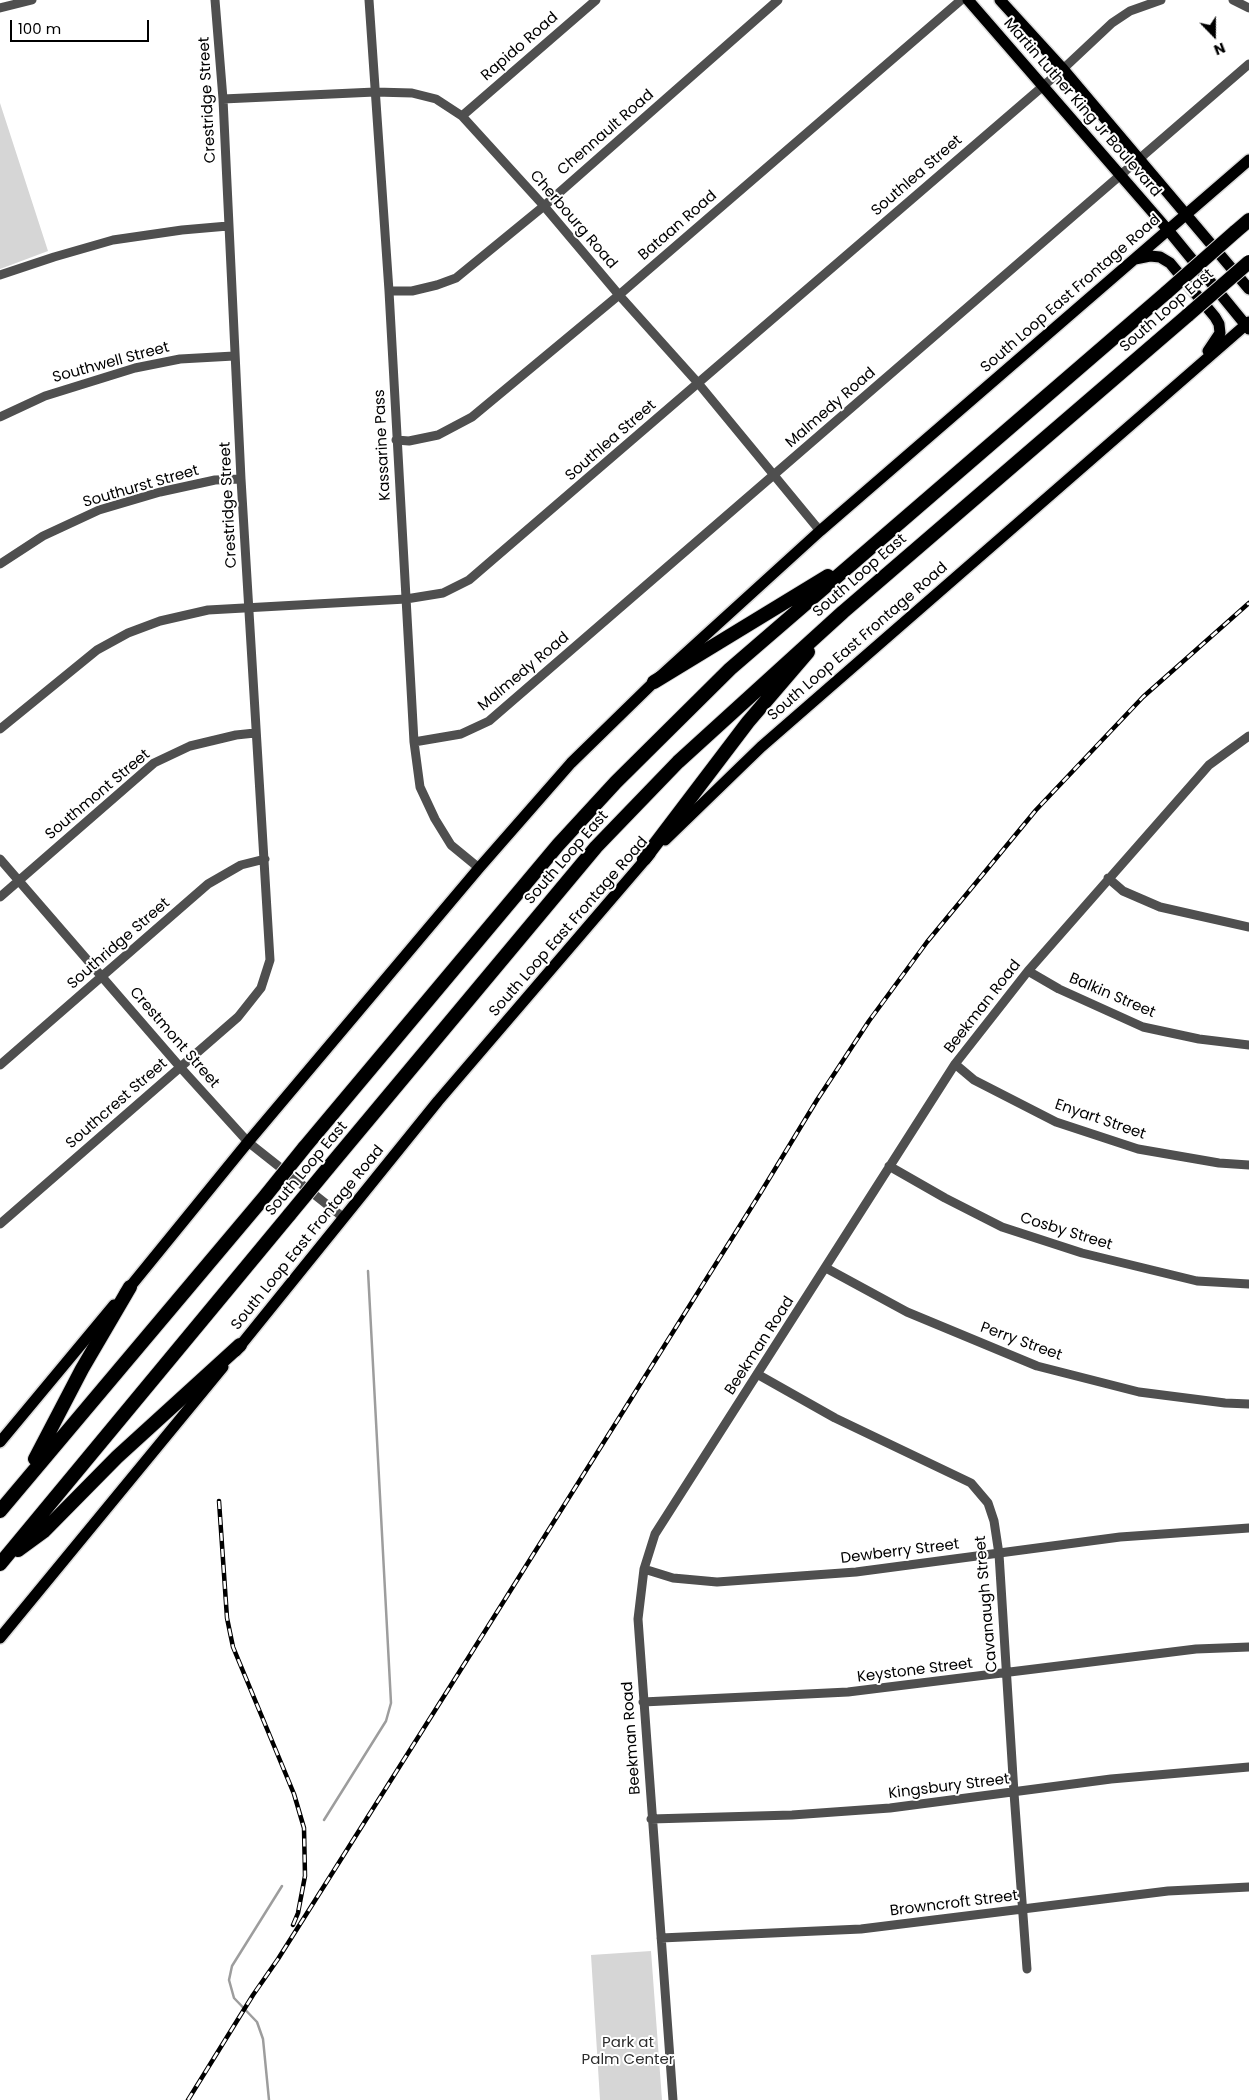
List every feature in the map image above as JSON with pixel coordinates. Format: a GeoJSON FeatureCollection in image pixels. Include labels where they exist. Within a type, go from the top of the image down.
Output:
{"type":"FeatureCollection","features":[{"type":"Feature","properties":{"kind":"highway","name":"South Loop East"},"geometry":{"type":"LineString","coordinates":[[0,1511],[558,845],[610,789],[730,669],[1249,220]]}},
{"type":"Feature","properties":{"kind":"highway","name":"South Loop East"},"geometry":{"type":"LineString","coordinates":[[1,1563],[596,847],[678,762],[843,612],[1249,262]]}},
{"type":"Feature","properties":{"kind":"highway"},"geometry":{"type":"LineString","coordinates":[[654,682],[862,555]]}},
{"type":"Feature","properties":{"kind":"highway"},"geometry":{"type":"LineString","coordinates":[[644,859],[748,722],[843,612]]}},
{"type":"Feature","properties":{"kind":"highway"},"geometry":{"type":"LineString","coordinates":[[20,1486],[82,1369],[130,1287]]}},
{"type":"Feature","properties":{"kind":"highway"},"geometry":{"type":"LineString","coordinates":[[1,1563],[44,1531],[117,1457],[240,1345]]}},
{"type":"Feature","properties":{"kind":"main road","name":"Martin Luther King Jr Boulevard"},"geometry":{"type":"LineString","coordinates":[[968,0],[1121,175],[1248,325]]}},
{"type":"Feature","properties":{"kind":"main road","name":"Martin Luther King Jr Boulevard"},"geometry":{"type":"LineString","coordinates":[[1000,0],[1063,69],[1249,289]]}},
{"type":"Feature","properties":{"kind":"main road","name":"South Loop East Frontage Road"},"geometry":{"type":"LineString","coordinates":[[0,1442],[248,1142],[479,868],[571,763],[654,682],[820,531],[1249,160]]}},
{"type":"Feature","properties":{"kind":"main road"},"geometry":{"type":"LineString","coordinates":[[1134,259],[1150,256],[1170,263],[1216,317],[1220,333],[1212,348],[1152,400],[1140,417]]}},
{"type":"Feature","properties":{"kind":"main road","name":"South Loop East Frontage Road"},"geometry":{"type":"LineString","coordinates":[[0,1638],[438,1102],[644,859],[761,747],[1248,325]]}},
{"type":"Feature","properties":{"kind":"street"},"geometry":{"type":"LineString","coordinates":[[0,8],[32,0]]}},
{"type":"Feature","properties":{"kind":"street","name":"Crestridge Street"},"geometry":{"type":"LineString","coordinates":[[216,0],[223,99],[234,356],[255,733],[265,859],[270,960],[261,988],[249,1003]]}},
{"type":"Feature","properties":{"kind":"street","name":"Kassarine Pass"},"geometry":{"type":"LineString","coordinates":[[369,0],[389,292],[414,742],[420,787],[435,819],[451,846],[479,868]]}},
{"type":"Feature","properties":{"kind":"street","name":"Rapido Road"},"geometry":{"type":"LineString","coordinates":[[462,116],[596,0]]}},
{"type":"Feature","properties":{"kind":"street","name":"Chennault Road"},"geometry":{"type":"LineString","coordinates":[[389,292],[412,291],[456,278],[544,206],[778,0]]}},
{"type":"Feature","properties":{"kind":"street","name":"Bataan Road"},"geometry":{"type":"LineString","coordinates":[[396,440],[409,441],[438,435],[472,417],[619,295],[961,0]]}},
{"type":"Feature","properties":{"kind":"street","name":"Southlea Street"},"geometry":{"type":"LineString","coordinates":[[0,729],[97,650],[128,633],[160,621],[208,610],[406,599],[443,592],[469,580],[1063,69],[1112,23],[1130,11],[1161,0]]}},
{"type":"Feature","properties":{"kind":"street"},"geometry":{"type":"LineString","coordinates":[[1233,0],[1249,8]]}},
{"type":"Feature","properties":{"kind":"street","name":"Malmedy Road"},"geometry":{"type":"LineString","coordinates":[[414,742],[461,734],[489,721],[1249,64]]}},
{"type":"Feature","properties":{"kind":"street","name":"Cherbourg Road"},"geometry":{"type":"LineString","coordinates":[[223,99],[375,92],[412,93],[436,99],[462,116],[544,206],[619,295],[698,383],[820,531]]}},
{"type":"Feature","properties":{"kind":"street"},"geometry":{"type":"LineString","coordinates":[[0,275],[54,256],[113,240],[182,230],[228,226]]}},
{"type":"Feature","properties":{"kind":"street","name":"Southwell Street"},"geometry":{"type":"LineString","coordinates":[[0,417],[45,396],[135,368],[180,359],[234,356]]}},
{"type":"Feature","properties":{"kind":"street","name":"Southurst Street"},"geometry":{"type":"LineString","coordinates":[[0,564],[43,536],[99,510],[160,492],[215,480],[241,479]]}},
{"type":"Feature","properties":{"kind":"street","name":"Southmont Street"},"geometry":{"type":"LineString","coordinates":[[0,897],[154,763],[190,746],[236,735],[255,733]]}},
{"type":"Feature","properties":{"kind":"street","name":"Beekman Road"},"geometry":{"type":"LineString","coordinates":[[673,2100],[651,1819],[638,1619],[644,1568],[655,1534],[955,1064],[1028,971],[1108,878],[1210,765],[1249,736]]}},
{"type":"Feature","properties":{"kind":"street","name":"Crestmont Street"},"geometry":{"type":"LineString","coordinates":[[0,859],[180,1067],[248,1142],[344,1218]]}},
{"type":"Feature","properties":{"kind":"street","name":"Southridge Street"},"geometry":{"type":"LineString","coordinates":[[0,1065],[208,884],[241,865],[265,859]]}},
{"type":"Feature","properties":{"kind":"street"},"geometry":{"type":"LineString","coordinates":[[1108,878],[1123,891],[1160,907],[1249,927]]}},
{"type":"Feature","properties":{"kind":"street","name":"Balkin Street"},"geometry":{"type":"LineString","coordinates":[[1028,971],[1060,989],[1143,1027],[1199,1039],[1249,1045]]}},
{"type":"Feature","properties":{"kind":"street","name":"Southcrest Street"},"geometry":{"type":"LineString","coordinates":[[0,1224],[238,1017],[249,1003]]}},
{"type":"Feature","properties":{"kind":"street","name":"Enyart Street"},"geometry":{"type":"LineString","coordinates":[[955,1064],[974,1080],[1056,1122],[1138,1149],[1219,1163],[1249,1165]]}},
{"type":"Feature","properties":{"kind":"street","name":"Cosby Street"},"geometry":{"type":"LineString","coordinates":[[889,1166],[944,1198],[1002,1227],[1082,1253],[1197,1281],[1249,1284]]}},
{"type":"Feature","properties":{"kind":"street","name":"Perry Street"},"geometry":{"type":"LineString","coordinates":[[826,1268],[908,1312],[1037,1366],[1139,1392],[1225,1403],[1249,1404]]}},
{"type":"Feature","properties":{"kind":"street","name":"Cavanaugh Street"},"geometry":{"type":"LineString","coordinates":[[758,1374],[835,1418],[971,1483],[988,1503],[994,1520],[999,1554],[1027,1969]]}},
{"type":"Feature","properties":{"kind":"street","name":"Dewberry Street"},"geometry":{"type":"LineString","coordinates":[[644,1568],[673,1578],[717,1582],[856,1572],[1120,1537],[1249,1528]]}},
{"type":"Feature","properties":{"kind":"street","name":"Keystone Street"},"geometry":{"type":"LineString","coordinates":[[644,1702],[848,1692],[1007,1674],[1068,1664],[1196,1649],[1249,1647]]}},
{"type":"Feature","properties":{"kind":"street","name":"Kingsbury Street"},"geometry":{"type":"LineString","coordinates":[[651,1819],[792,1815],[890,1808],[1110,1779],[1249,1767]]}},
{"type":"Feature","properties":{"kind":"street","name":"Browncroft Street"},"geometry":{"type":"LineString","coordinates":[[661,1938],[861,1929],[1168,1891],[1249,1886]]}},
{"type":"Feature","properties":{"kind":"green space"},"geometry":{"type":"Polygon","coordinates":[[[0,103],[48,251],[0,269],[0,103]]]}},
{"type":"Feature","properties":{"kind":"green space","name":"Park at Palm Center"},"geometry":{"type":"Polygon","coordinates":[[[651,1951],[662,2100],[600,2100],[591,1955],[651,1951]]]}},
{"type":"Feature","properties":{"kind":"waterway"},"geometry":{"type":"LineString","coordinates":[[324,1820],[386,1721],[391,1703],[368,1271]]}},
{"type":"Feature","properties":{"kind":"waterway"},"geometry":{"type":"LineString","coordinates":[[269,2100],[263,2039],[257,2022],[234,1998],[229,1980],[232,1966],[282,1886]]}},
{"type":"Feature","properties":{"kind":"railway"},"geometry":{"type":"LineString","coordinates":[[188,2100],[470,1655],[817,1100],[869,1021],[927,942],[1036,810],[1143,697],[1249,603]]}},
{"type":"Feature","properties":{"kind":"railway"},"geometry":{"type":"LineString","coordinates":[[219,1501],[227,1618],[233,1647],[294,1794],[304,1828],[305,1876],[298,1913],[293,1925]]}}]}
